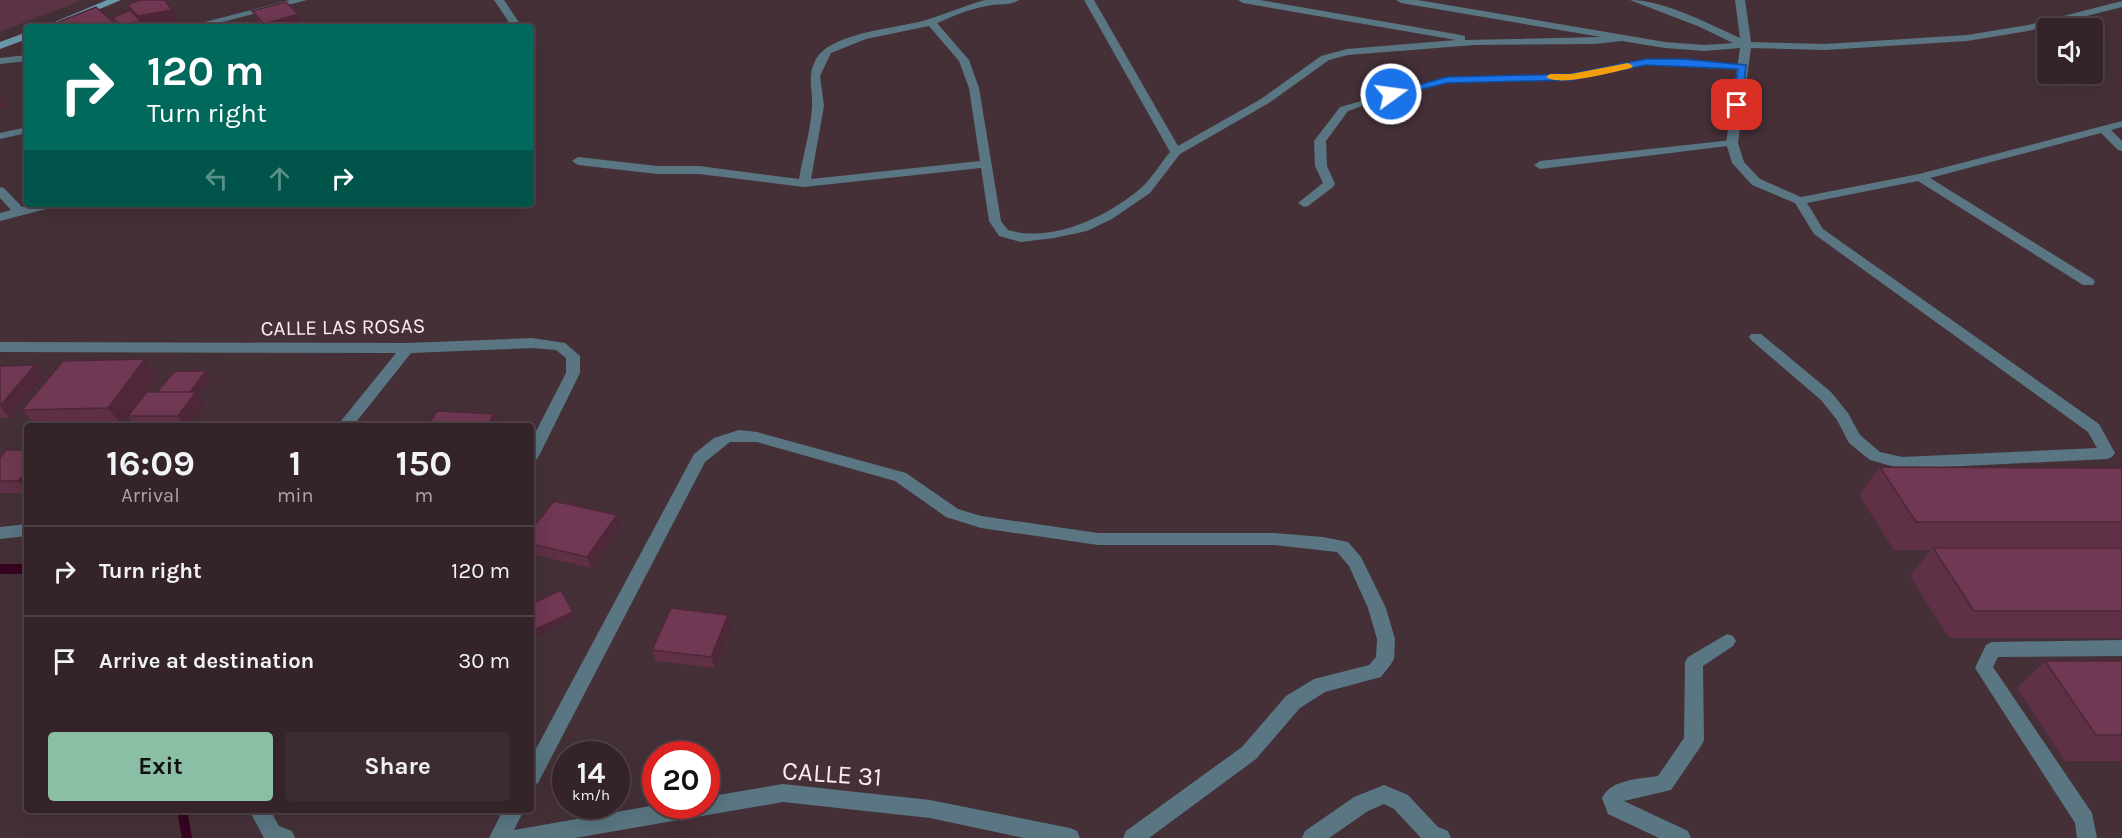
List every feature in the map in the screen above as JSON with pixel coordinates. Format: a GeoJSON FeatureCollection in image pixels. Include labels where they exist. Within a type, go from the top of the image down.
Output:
{"type":"FeatureCollection","features":[{"type":"Feature","properties":{"kind":"main road"},"geometry":{"type":"LineString","coordinates":[[56,24],[116,0]]}},
{"type":"Feature","properties":{"kind":"main road"},"geometry":{"type":"LineString","coordinates":[[0,46],[24,36]]}},
{"type":"Feature","properties":{"kind":"street"},"geometry":{"type":"LineString","coordinates":[[202,24],[302,0]]}},
{"type":"Feature","properties":{"kind":"street"},"geometry":{"type":"LineString","coordinates":[[499,0],[515,24]]}},
{"type":"Feature","properties":{"kind":"street"},"geometry":{"type":"LineString","coordinates":[[804,183],[818,106],[815,76],[820,61],[827,51],[863,37],[931,22],[962,9],[989,2],[1014,0]]}},
{"type":"Feature","properties":{"kind":"street"},"geometry":{"type":"LineString","coordinates":[[1089,0],[1176,152]]}},
{"type":"Feature","properties":{"kind":"street"},"geometry":{"type":"LineString","coordinates":[[1243,0],[1348,20],[1434,32],[1475,42]]}},
{"type":"Feature","properties":{"kind":"street"},"geometry":{"type":"LineString","coordinates":[[1401,0],[1665,45],[1704,48],[1746,45],[1825,47],[1967,38],[2028,28],[2122,4]]}},
{"type":"Feature","properties":{"kind":"street"},"geometry":{"type":"LineString","coordinates":[[1635,0],[1704,25],[1746,45]]}},
{"type":"Feature","properties":{"kind":"street"},"geometry":{"type":"LineString","coordinates":[[1740,0],[1746,45],[1732,143],[1737,163],[1756,182],[1800,201],[1920,177],[2122,124]]}},
{"type":"Feature","properties":{"kind":"street"},"geometry":{"type":"LineString","coordinates":[[931,22],[964,60],[974,88],[995,221],[1003,233],[1021,238],[1083,228],[1108,216],[1146,190],[1176,152],[1265,101],[1325,58],[1347,52],[1378,48],[1475,42],[1596,41],[1621,38]]}},
{"type":"Feature","properties":{"kind":"street"},"geometry":{"type":"LineString","coordinates":[[0,62],[24,58]]}},
{"type":"Feature","properties":{"kind":"street"},"geometry":{"type":"LineString","coordinates":[[1304,203],[1329,184],[1321,166],[1320,141],[1344,109],[1373,99],[1447,80],[1571,77],[1646,62],[1743,67]]}},
{"type":"Feature","properties":{"kind":"street"},"geometry":{"type":"LineString","coordinates":[[2103,128],[2122,148]]}},
{"type":"Feature","properties":{"kind":"street"},"geometry":{"type":"LineString","coordinates":[[0,136],[24,131]]}},
{"type":"Feature","properties":{"kind":"street"},"geometry":{"type":"LineString","coordinates":[[1540,165],[1732,143]]}},
{"type":"Feature","properties":{"kind":"street"},"geometry":{"type":"LineString","coordinates":[[578,161],[657,170],[699,170],[804,183],[986,164]]}},
{"type":"Feature","properties":{"kind":"street"},"geometry":{"type":"LineString","coordinates":[[1920,177],[2088,282]]}},
{"type":"Feature","properties":{"kind":"street"},"geometry":{"type":"LineString","coordinates":[[0,191],[20,211]]}},
{"type":"Feature","properties":{"kind":"street"},"geometry":{"type":"LineString","coordinates":[[1756,337],[1826,396],[1843,417],[1854,439],[1875,456],[1902,463],[2107,453],[2094,428],[1818,231],[1800,201]]}},
{"type":"Feature","properties":{"kind":"street"},"geometry":{"type":"LineString","coordinates":[[0,217],[37,207]]}},
{"type":"Feature","properties":{"kind":"street","name":"CALLE LAS ROSAS"},"geometry":{"type":"LineString","coordinates":[[0,347],[407,348],[532,343],[560,346],[573,356],[573,372],[534,450]]}},
{"type":"Feature","properties":{"kind":"street"},"geometry":{"type":"LineString","coordinates":[[347,423],[407,348]]}},
{"type":"Feature","properties":{"kind":"street"},"geometry":{"type":"LineString","coordinates":[[534,771],[699,458],[717,441],[738,434],[758,437],[900,477],[952,513],[981,522],[1098,539],[1274,539],[1323,543],[1342,548],[1355,562],[1377,608],[1386,639],[1385,659],[1375,671],[1320,685],[1293,702],[1249,753],[1132,838]]}},
{"type":"Feature","properties":{"kind":"street"},"geometry":{"type":"LineString","coordinates":[[0,533],[24,530]]}},
{"type":"Feature","properties":{"kind":"street"},"geometry":{"type":"LineString","coordinates":[[1681,838],[1616,807],[1612,798],[1621,792],[1664,783],[1695,740],[1694,662],[1727,641]]}},
{"type":"Feature","properties":{"kind":"street"},"geometry":{"type":"LineString","coordinates":[[2087,838],[2085,820],[1984,668],[1992,650],[2122,648]]}},
{"type":"Feature","properties":{"kind":"street","name":"CALLE 31"},"geometry":{"type":"LineString","coordinates":[[519,838],[783,793],[930,809],[1070,838]]}},
{"type":"Feature","properties":{"kind":"street"},"geometry":{"type":"LineString","coordinates":[[1312,838],[1361,804],[1384,794],[1401,802],[1431,834],[1441,838]]}},
{"type":"Feature","properties":{"kind":"street"},"geometry":{"type":"LineString","coordinates":[[261,813],[272,833],[285,838]]}},
{"type":"Feature","properties":{"kind":"street"},"geometry":{"type":"LineString","coordinates":[[499,838],[512,813]]}},
{"type":"Feature","properties":{"kind":"shaded area"},"geometry":{"type":"Polygon","coordinates":[[[0,0],[82,0],[0,32],[0,0]]]}},
{"type":"Feature","properties":{"kind":"building"},"geometry":{"type":"Polygon","coordinates":[[[140,0],[165,0],[172,10],[138,16],[127,5],[140,0]]]}},
{"type":"Feature","properties":{"kind":"building"},"geometry":{"type":"Polygon","coordinates":[[[286,2],[298,14],[264,24],[252,11],[286,2]]]}},
{"type":"Feature","properties":{"kind":"building"},"geometry":{"type":"Polygon","coordinates":[[[96,7],[115,24],[54,24],[96,7]]]}},
{"type":"Feature","properties":{"kind":"building"},"geometry":{"type":"Polygon","coordinates":[[[130,10],[141,21],[120,24],[112,18],[130,10]]]}},
{"type":"Feature","properties":{"kind":"building"},"geometry":{"type":"Polygon","coordinates":[[[145,359],[108,408],[22,410],[63,361],[145,359]]]}},
{"type":"Feature","properties":{"kind":"building"},"geometry":{"type":"Polygon","coordinates":[[[35,365],[0,406],[0,366],[35,365]]]}},
{"type":"Feature","properties":{"kind":"building"},"geometry":{"type":"Polygon","coordinates":[[[175,371],[206,371],[190,392],[157,392],[175,371]]]}},
{"type":"Feature","properties":{"kind":"building"},"geometry":{"type":"Polygon","coordinates":[[[147,392],[196,392],[178,416],[128,416],[147,392]]]}},
{"type":"Feature","properties":{"kind":"building"},"geometry":{"type":"Polygon","coordinates":[[[437,411],[494,414],[489,423],[429,423],[437,411]]]}},
{"type":"Feature","properties":{"kind":"building"},"geometry":{"type":"Polygon","coordinates":[[[6,450],[24,450],[24,474],[18,481],[0,481],[0,458],[6,450]]]}},
{"type":"Feature","properties":{"kind":"building"},"geometry":{"type":"Polygon","coordinates":[[[1880,467],[2122,468],[2122,522],[1916,522],[1880,467]]]}},
{"type":"Feature","properties":{"kind":"building"},"geometry":{"type":"Polygon","coordinates":[[[554,501],[617,515],[587,557],[534,545],[534,526],[554,501]]]}},
{"type":"Feature","properties":{"kind":"building"},"geometry":{"type":"Polygon","coordinates":[[[1933,548],[2122,548],[2122,611],[1974,611],[1933,548]]]}},
{"type":"Feature","properties":{"kind":"building"},"geometry":{"type":"Polygon","coordinates":[[[561,590],[573,612],[534,630],[534,603],[561,590]]]}},
{"type":"Feature","properties":{"kind":"building"},"geometry":{"type":"Polygon","coordinates":[[[671,608],[728,615],[711,657],[652,650],[671,608]]]}},
{"type":"Feature","properties":{"kind":"building"},"geometry":{"type":"Polygon","coordinates":[[[2045,661],[2122,661],[2122,735],[2096,735],[2045,661]]]}},
{"type":"Feature","properties":{"kind":"waterway"},"geometry":{"type":"LineString","coordinates":[[0,569],[24,569]]}},
{"type":"Feature","properties":{"kind":"waterway"},"geometry":{"type":"LineString","coordinates":[[183,813],[187,838]]}},
{"type":"Feature","properties":{"kind":"slow traffic"},"geometry":{"type":"LineString","coordinates":[[1550,77],[1571,77],[1628,66]]}},
{"type":"Feature","properties":{"kind":"route"},"geometry":{"type":"LineString","coordinates":[[1391,94],[1447,80],[1571,77],[1646,62],[1684,62],[1743,67],[1737,105]]}}]}
